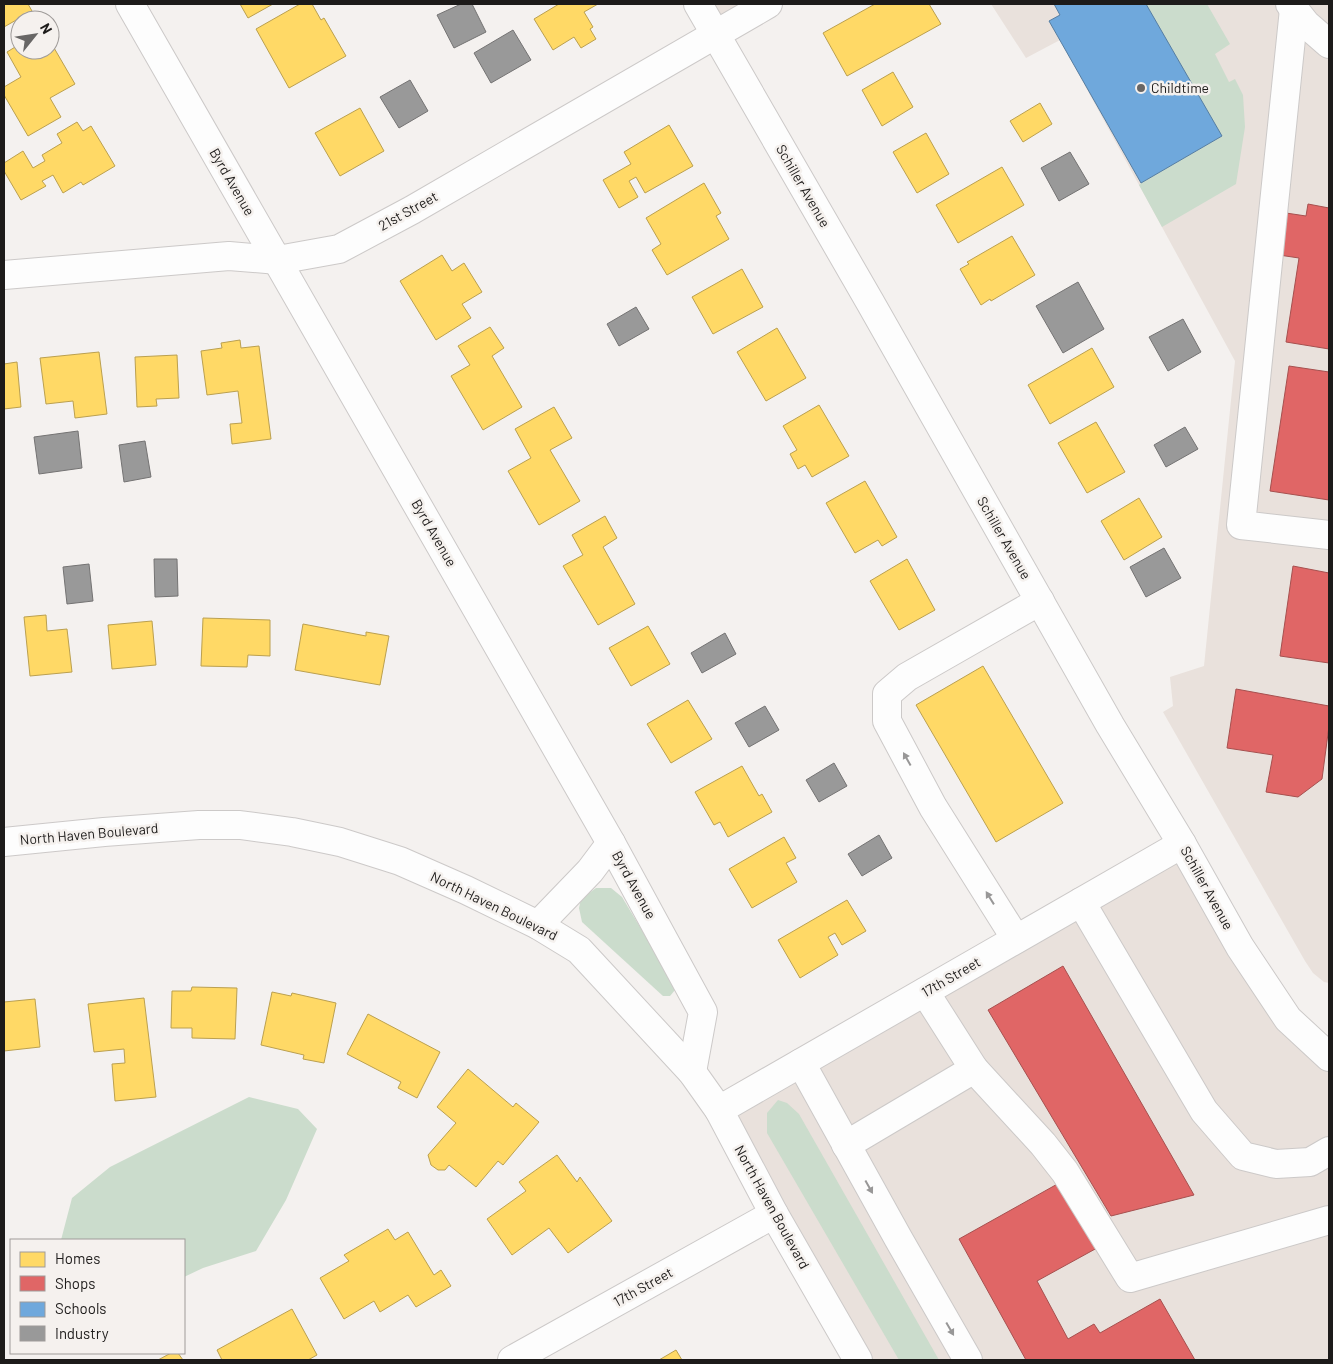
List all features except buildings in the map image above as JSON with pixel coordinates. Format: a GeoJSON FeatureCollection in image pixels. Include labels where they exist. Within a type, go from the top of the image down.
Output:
{"type":"FeatureCollection","features":[{"type":"Feature","properties":{"kind":"street","name":"Byrd Avenue"},"geometry":{"type":"LineString","coordinates":[[130,4],[610,843],[704,1012],[692,1072]]}},
{"type":"Feature","properties":{"kind":"street","name":"Schiller Avenue"},"geometry":{"type":"LineString","coordinates":[[698,4],[867,295],[1110,725],[1182,844],[1240,947],[1288,1018],[1329,1057]]}},
{"type":"Feature","properties":{"kind":"street","name":"21st Street"},"geometry":{"type":"LineString","coordinates":[[4,275],[229,256],[278,260],[339,249],[420,205],[768,4]]}},
{"type":"Feature","properties":{"kind":"street"},"geometry":{"type":"LineString","coordinates":[[1292,6],[1306,24],[1329,44]]}},
{"type":"Feature","properties":{"kind":"street"},"geometry":{"type":"LineString","coordinates":[[1292,6],[1242,525],[1329,535]]}},
{"type":"Feature","properties":{"kind":"street"},"geometry":{"type":"LineString","coordinates":[[1016,939],[934,807],[887,721],[886,694],[906,677],[1040,601]]}},
{"type":"Feature","properties":{"kind":"street","name":"North Haven Boulevard"},"geometry":{"type":"LineString","coordinates":[[4,842],[199,825],[240,825],[292,832],[340,842],[400,861],[538,925],[579,950],[692,1072],[719,1110],[774,1214],[858,1360]]}},
{"type":"Feature","properties":{"kind":"street"},"geometry":{"type":"LineString","coordinates":[[538,925],[590,871],[610,843]]}},
{"type":"Feature","properties":{"kind":"street","name":"17th Street"},"geometry":{"type":"LineString","coordinates":[[719,1110],[1182,844]]}},
{"type":"Feature","properties":{"kind":"street"},"geometry":{"type":"LineString","coordinates":[[1082,902],[1204,1111],[1242,1156],[1276,1164],[1310,1162],[1329,1151]]}},
{"type":"Feature","properties":{"kind":"street"},"geometry":{"type":"LineString","coordinates":[[924,992],[974,1069],[1043,1144],[1065,1172],[1130,1278],[1329,1220]]}},
{"type":"Feature","properties":{"kind":"street"},"geometry":{"type":"LineString","coordinates":[[800,1063],[968,1360]]}},
{"type":"Feature","properties":{"kind":"street"},"geometry":{"type":"LineString","coordinates":[[846,1145],[974,1069]]}},
{"type":"Feature","properties":{"kind":"street","name":"17th Street"},"geometry":{"type":"LineString","coordinates":[[512,1360],[774,1214]]}},
{"type":"Feature","properties":{"kind":"shaded area"},"geometry":{"type":"Polygon","coordinates":[[[698,4],[768,4],[715,34],[698,4]]]}},
{"type":"Feature","properties":{"kind":"shaded area"},"geometry":{"type":"Polygon","coordinates":[[[991,4],[1329,4],[1329,983],[1324,982],[1313,973],[1305,961],[1163,712],[1173,706],[1170,677],[1204,666],[1235,361],[1060,40],[1026,58],[991,4]]]}},
{"type":"Feature","properties":{"kind":"shaded area"},"geometry":{"type":"Polygon","coordinates":[[[1182,844],[1329,1057],[1329,1360],[858,1360],[719,1110],[1182,844]]]}},
{"type":"Feature","properties":{"kind":"green space"},"geometry":{"type":"Polygon","coordinates":[[[1146,4],[1207,4],[1230,44],[1215,54],[1229,82],[1235,79],[1243,95],[1245,127],[1236,184],[1162,227],[1139,185],[1222,136],[1146,4]]]}},
{"type":"Feature","properties":{"kind":"green space"},"geometry":{"type":"Polygon","coordinates":[[[596,888],[611,888],[622,897],[673,982],[675,990],[670,996],[663,996],[582,922],[579,908],[581,899],[596,888]]]}},
{"type":"Feature","properties":{"kind":"green space"},"geometry":{"type":"Polygon","coordinates":[[[249,1097],[298,1109],[317,1129],[286,1200],[256,1251],[203,1268],[185,1277],[185,1239],[61,1239],[72,1198],[110,1167],[249,1097]]]}},
{"type":"Feature","properties":{"kind":"green space"},"geometry":{"type":"Polygon","coordinates":[[[778,1100],[787,1103],[799,1114],[939,1360],[899,1360],[767,1133],[767,1113],[778,1100]]]}},
{"type":"Feature","properties":{"kind":"place","name":"Childtime"},"geometry":{"type":"Point","coordinates":[1141,88]}}]}
